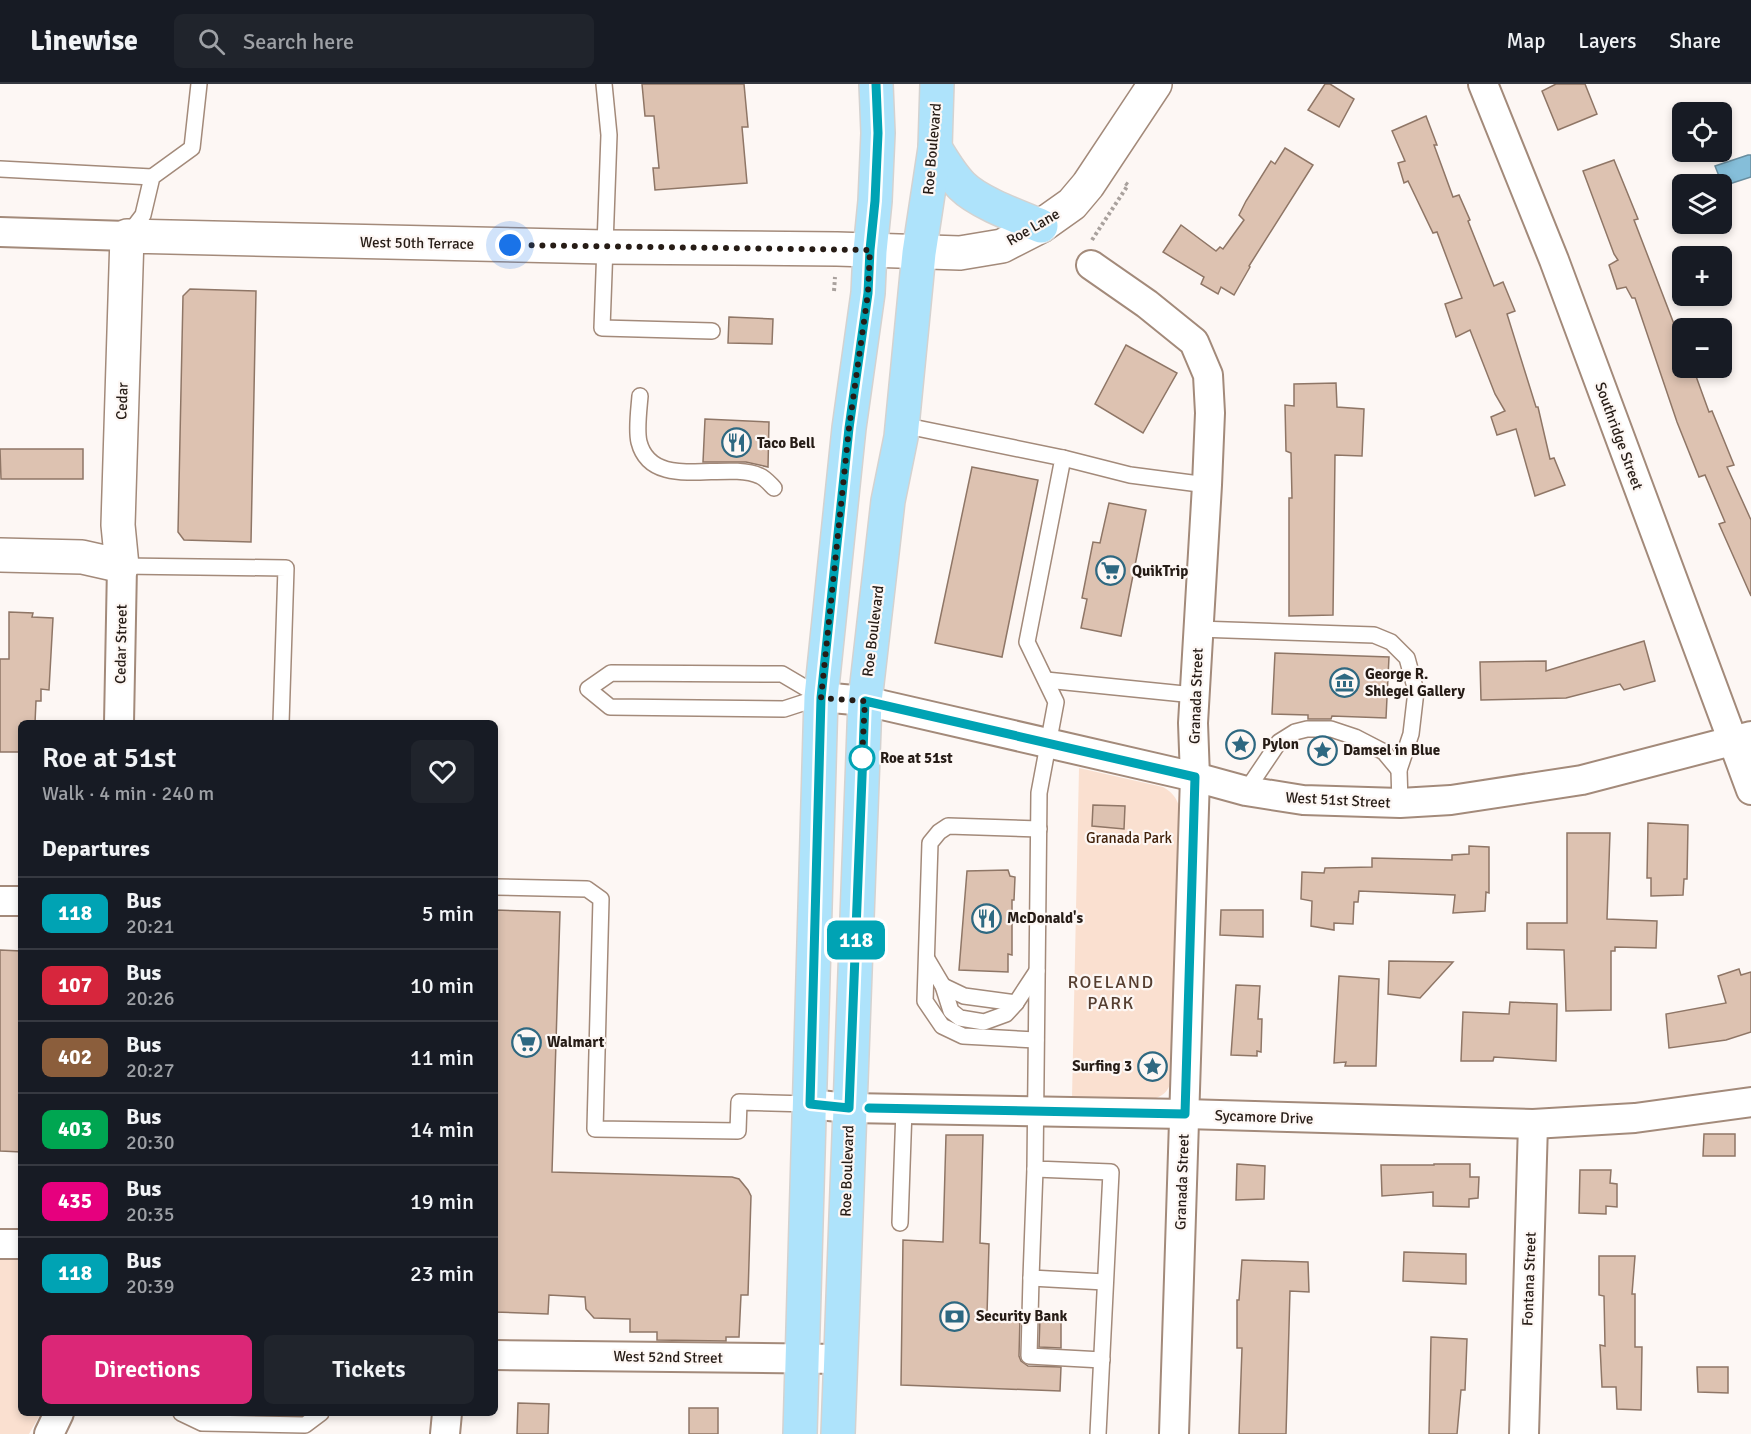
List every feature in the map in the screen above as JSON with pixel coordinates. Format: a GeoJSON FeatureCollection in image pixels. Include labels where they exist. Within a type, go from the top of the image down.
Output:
{"type":"FeatureCollection","features":[{"type":"Feature","properties":{"kind":"main road"},"geometry":{"type":"LineString","coordinates":[[800,1434],[821,698],[849,428],[868,293],[878,133],[876,84]]}},
{"type":"Feature","properties":{"kind":"main road","name":"Roe Boulevard"},"geometry":{"type":"LineString","coordinates":[[838,1434],[865,701],[888,501],[902,425],[919,253],[935,148],[937,84]]}},
{"type":"Feature","properties":{"kind":"main road"},"geometry":{"type":"LineString","coordinates":[[935,148],[947,168],[963,187],[1002,210],[1041,226]]}},
{"type":"Feature","properties":{"kind":"street","name":"Roe Lane"},"geometry":{"type":"LineString","coordinates":[[870,250],[960,253],[1002,246],[1041,226],[1072,204],[1088,185],[1155,84]]}},
{"type":"Feature","properties":{"kind":"street","name":"Southridge Street"},"geometry":{"type":"LineString","coordinates":[[1483,84],[1742,739],[1751,790]]}},
{"type":"Feature","properties":{"kind":"street","name":"West 50th Terrace"},"geometry":{"type":"LineString","coordinates":[[0,232],[604,247],[870,250]]}},
{"type":"Feature","properties":{"kind":"street","name":"Cedar"},"geometry":{"type":"LineString","coordinates":[[122,566],[118,525],[127,236]]}},
{"type":"Feature","properties":{"kind":"street","name":"Granada Street"},"geometry":{"type":"LineString","coordinates":[[1091,265],[1147,304],[1194,342],[1208,375],[1210,413],[1207,485],[1194,695],[1195,777],[1174,1434]]}},
{"type":"Feature","properties":{"kind":"street"},"geometry":{"type":"LineString","coordinates":[[0,555],[82,557],[122,566]]}},
{"type":"Feature","properties":{"kind":"street","name":"Cedar Street"},"geometry":{"type":"LineString","coordinates":[[120,720],[122,566]]}},
{"type":"Feature","properties":{"kind":"street","name":"West 51st Street"},"geometry":{"type":"LineString","coordinates":[[821,698],[865,701],[1195,777],[1246,791],[1303,800],[1400,803],[1451,800],[1582,780],[1742,739]]}},
{"type":"Feature","properties":{"kind":"street"},"geometry":{"type":"LineString","coordinates":[[0,901],[18,901]]}},
{"type":"Feature","properties":{"kind":"street","name":"Sycamore Drive"},"geometry":{"type":"LineString","coordinates":[[810,1104],[849,1108],[1185,1114],[1533,1124],[1635,1118],[1751,1102]]}},
{"type":"Feature","properties":{"kind":"street","name":"Fontana Street"},"geometry":{"type":"LineString","coordinates":[[1524,1434],[1533,1124]]}},
{"type":"Feature","properties":{"kind":"street"},"geometry":{"type":"LineString","coordinates":[[0,1244],[18,1244]]}},
{"type":"Feature","properties":{"kind":"street","name":"West 52nd Street"},"geometry":{"type":"LineString","coordinates":[[498,1355],[840,1359]]}},
{"type":"Feature","properties":{"kind":"street"},"geometry":{"type":"LineString","coordinates":[[49,1434],[58,1416]]}},
{"type":"Feature","properties":{"kind":"street"},"geometry":{"type":"LineString","coordinates":[[446,1434],[447,1416]]}},
{"type":"Feature","properties":{"kind":"lane"},"geometry":{"type":"LineString","coordinates":[[0,169],[152,177],[192,148],[199,84]]}},
{"type":"Feature","properties":{"kind":"lane"},"geometry":{"type":"LineString","coordinates":[[604,84],[609,135],[602,328],[712,332]]}},
{"type":"Feature","properties":{"kind":"lane"},"geometry":{"type":"LineString","coordinates":[[127,236],[143,215],[152,177]]}},
{"type":"Feature","properties":{"kind":"lane"},"geometry":{"type":"LineString","coordinates":[[640,396],[639,440],[645,456],[656,465],[670,471],[744,472],[761,476],[774,488]]}},
{"type":"Feature","properties":{"kind":"lane"},"geometry":{"type":"LineString","coordinates":[[902,425],[1063,458],[1130,475],[1207,485]]}},
{"type":"Feature","properties":{"kind":"lane"},"geometry":{"type":"LineString","coordinates":[[1063,458],[1027,642],[1056,702],[1039,793],[1035,1169],[1029,1356],[1102,1360]]}},
{"type":"Feature","properties":{"kind":"lane"},"geometry":{"type":"LineString","coordinates":[[122,566],[286,568],[282,720]]}},
{"type":"Feature","properties":{"kind":"lane"},"geometry":{"type":"LineString","coordinates":[[1198,629],[1374,635],[1391,642],[1407,658],[1416,691],[1411,734],[1399,770],[1400,803]]}},
{"type":"Feature","properties":{"kind":"lane"},"geometry":{"type":"LineString","coordinates":[[610,673],[782,674],[821,698],[784,709],[610,707],[588,689],[610,673]]}},
{"type":"Feature","properties":{"kind":"lane"},"geometry":{"type":"LineString","coordinates":[[1046,680],[1194,695]]}},
{"type":"Feature","properties":{"kind":"lane"},"geometry":{"type":"LineString","coordinates":[[1246,791],[1280,742],[1296,732],[1307,729],[1331,729],[1355,737],[1384,752],[1399,770]]}},
{"type":"Feature","properties":{"kind":"lane"},"geometry":{"type":"LineString","coordinates":[[1036,1040],[963,1036],[942,1026],[926,1001],[930,843],[948,825],[1039,829]]}},
{"type":"Feature","properties":{"kind":"lane","name":"Sycamore Drive"},"geometry":{"type":"LineString","coordinates":[[498,886],[587,888],[601,899],[595,1129],[738,1131],[740,1102],[810,1104]]}},
{"type":"Feature","properties":{"kind":"lane"},"geometry":{"type":"LineString","coordinates":[[927,959],[943,986],[951,1011],[960,1018],[984,1022],[1006,1014],[1037,971]]}},
{"type":"Feature","properties":{"kind":"lane"},"geometry":{"type":"LineString","coordinates":[[943,986],[964,996],[1016,1002]]}},
{"type":"Feature","properties":{"kind":"lane"},"geometry":{"type":"LineString","coordinates":[[900,1223],[904,1109]]}},
{"type":"Feature","properties":{"kind":"lane"},"geometry":{"type":"LineString","coordinates":[[1035,1169],[1111,1172],[1098,1434]]}},
{"type":"Feature","properties":{"kind":"lane"},"geometry":{"type":"LineString","coordinates":[[1031,1278],[1105,1282]]}},
{"type":"Feature","properties":{"kind":"lane"},"geometry":{"type":"LineString","coordinates":[[187,1416],[202,1423],[305,1425],[317,1416]]}},
{"type":"Feature","properties":{"kind":"path"},"geometry":{"type":"LineString","coordinates":[[1091,265],[1093,251],[1088,247],[1128,185],[1121,180]]}},
{"type":"Feature","properties":{"kind":"green space","name":"Granada Park"},"geometry":{"type":"Polygon","coordinates":[[[1079,768],[1163,787],[1174,796],[1180,809],[1172,1079],[1166,1092],[1155,1098],[1119,1101],[1072,1098],[1079,768]]]}},
{"type":"Feature","properties":{"kind":"green space"},"geometry":{"type":"Polygon","coordinates":[[[0,1249],[18,1249],[18,1416],[39,1416],[29,1434],[0,1434],[0,1249]]]}},
{"type":"Feature","properties":{"kind":"water"},"geometry":{"type":"Polygon","coordinates":[[[1751,155],[1751,177],[1732,183],[1732,174],[1718,174],[1715,166],[1751,155]]]}},
{"type":"Feature","properties":{"kind":"building"},"geometry":{"type":"Polygon","coordinates":[[[642,84],[744,84],[748,127],[742,127],[747,183],[655,190],[653,168],[659,168],[654,116],[645,116],[642,84]]]}},
{"type":"Feature","properties":{"kind":"building"},"geometry":{"type":"Polygon","coordinates":[[[1325,84],[1330,84],[1354,99],[1339,127],[1308,110],[1325,84]]]}},
{"type":"Feature","properties":{"kind":"building"},"geometry":{"type":"Polygon","coordinates":[[[1556,84],[1585,84],[1597,114],[1558,130],[1542,91],[1556,84]]]}},
{"type":"Feature","properties":{"kind":"building"},"geometry":{"type":"Polygon","coordinates":[[[1426,116],[1453,197],[1459,195],[1494,286],[1503,282],[1515,311],[1507,314],[1536,407],[1538,407],[1550,459],[1554,458],[1565,485],[1535,496],[1516,429],[1497,435],[1491,417],[1505,411],[1495,394],[1470,330],[1456,337],[1445,304],[1462,298],[1437,232],[1433,233],[1408,181],[1404,183],[1398,163],[1405,161],[1392,131],[1426,116]]]}},
{"type":"Feature","properties":{"kind":"building"},"geometry":{"type":"Polygon","coordinates":[[[1285,148],[1313,165],[1249,266],[1234,295],[1221,287],[1218,294],[1201,284],[1204,277],[1163,252],[1181,225],[1216,251],[1220,247],[1223,249],[1244,220],[1239,215],[1246,201],[1271,161],[1275,164],[1285,148]]]}},
{"type":"Feature","properties":{"kind":"building"},"geometry":{"type":"Polygon","coordinates":[[[1614,160],[1638,219],[1634,220],[1672,319],[1672,378],[1697,378],[1709,412],[1712,411],[1734,465],[1727,467],[1751,520],[1751,596],[1719,524],[1725,522],[1705,475],[1699,477],[1677,422],[1635,298],[1632,298],[1626,287],[1617,289],[1609,265],[1618,260],[1583,171],[1614,160]]]}},
{"type":"Feature","properties":{"kind":"building"},"geometry":{"type":"Polygon","coordinates":[[[190,289],[256,291],[251,542],[184,540],[178,532],[183,296],[190,289]]]}},
{"type":"Feature","properties":{"kind":"building"},"geometry":{"type":"Polygon","coordinates":[[[729,317],[773,319],[772,344],[728,343],[729,317]]]}},
{"type":"Feature","properties":{"kind":"building"},"geometry":{"type":"Polygon","coordinates":[[[1126,345],[1177,373],[1143,433],[1095,404],[1126,345]]]}},
{"type":"Feature","properties":{"kind":"building"},"geometry":{"type":"Polygon","coordinates":[[[1336,383],[1337,407],[1364,409],[1362,456],[1335,455],[1333,615],[1289,616],[1289,498],[1292,498],[1291,453],[1286,451],[1285,405],[1294,406],[1294,384],[1336,383]]]}},
{"type":"Feature","properties":{"kind":"building","name":"Taco Bell"},"geometry":{"type":"Polygon","coordinates":[[[705,419],[769,422],[768,467],[746,462],[703,462],[705,419]]]}},
{"type":"Feature","properties":{"kind":"building"},"geometry":{"type":"Polygon","coordinates":[[[0,449],[83,449],[83,479],[1,479],[0,449]]]}},
{"type":"Feature","properties":{"kind":"building"},"geometry":{"type":"Polygon","coordinates":[[[972,467],[1038,480],[1002,657],[935,643],[972,467]]]}},
{"type":"Feature","properties":{"kind":"building","name":"QuikTrip"},"geometry":{"type":"Polygon","coordinates":[[[1109,503],[1146,510],[1121,636],[1081,628],[1087,599],[1082,598],[1093,542],[1100,543],[1109,503]]]}},
{"type":"Feature","properties":{"kind":"building"},"geometry":{"type":"Polygon","coordinates":[[[9,612],[33,613],[32,617],[53,618],[49,690],[41,689],[41,701],[36,701],[35,720],[18,720],[18,752],[0,752],[0,659],[9,659],[9,612]]]}},
{"type":"Feature","properties":{"kind":"building"},"geometry":{"type":"Polygon","coordinates":[[[1644,641],[1655,681],[1624,690],[1620,684],[1566,698],[1481,700],[1480,662],[1546,661],[1546,671],[1644,641]]]}},
{"type":"Feature","properties":{"kind":"building"},"geometry":{"type":"Polygon","coordinates":[[[1275,653],[1389,657],[1386,718],[1332,716],[1331,719],[1308,719],[1308,715],[1272,714],[1275,653]]]}},
{"type":"Feature","properties":{"kind":"building"},"geometry":{"type":"Polygon","coordinates":[[[1093,805],[1125,806],[1124,829],[1092,826],[1093,805]]]}},
{"type":"Feature","properties":{"kind":"building"},"geometry":{"type":"Polygon","coordinates":[[[1648,823],[1688,825],[1687,879],[1684,879],[1683,895],[1651,896],[1651,878],[1647,878],[1648,823]]]}},
{"type":"Feature","properties":{"kind":"building"},"geometry":{"type":"Polygon","coordinates":[[[1567,833],[1610,833],[1607,919],[1657,921],[1656,948],[1615,947],[1615,951],[1611,951],[1611,1010],[1566,1011],[1564,950],[1527,949],[1527,923],[1567,923],[1567,833]]]}},
{"type":"Feature","properties":{"kind":"building"},"geometry":{"type":"Polygon","coordinates":[[[1469,846],[1489,847],[1489,893],[1486,892],[1485,911],[1453,913],[1455,895],[1359,891],[1358,902],[1354,902],[1353,924],[1334,923],[1334,930],[1311,926],[1312,901],[1301,899],[1302,872],[1324,873],[1325,868],[1372,867],[1372,858],[1452,860],[1452,855],[1469,854],[1469,846]]]}},
{"type":"Feature","properties":{"kind":"building","name":"McDonald's"},"geometry":{"type":"Polygon","coordinates":[[[1008,870],[1010,876],[1015,877],[1014,900],[1012,900],[1012,955],[1008,954],[1008,972],[959,970],[967,871],[1008,870]]]}},
{"type":"Feature","properties":{"kind":"building"},"geometry":{"type":"Polygon","coordinates":[[[498,910],[560,912],[552,1172],[732,1177],[739,1179],[751,1196],[748,1295],[741,1295],[739,1337],[726,1337],[726,1341],[657,1340],[657,1332],[630,1332],[630,1319],[594,1318],[586,1309],[585,1297],[549,1295],[548,1314],[498,1312],[498,910]]]}},
{"type":"Feature","properties":{"kind":"building"},"geometry":{"type":"Polygon","coordinates":[[[1221,910],[1263,910],[1263,937],[1220,935],[1221,910]]]}},
{"type":"Feature","properties":{"kind":"building"},"geometry":{"type":"Polygon","coordinates":[[[0,950],[18,951],[18,1152],[0,1151],[0,950]]]}},
{"type":"Feature","properties":{"kind":"building"},"geometry":{"type":"Polygon","coordinates":[[[1389,961],[1453,962],[1420,998],[1388,994],[1389,961]]]}},
{"type":"Feature","properties":{"kind":"building"},"geometry":{"type":"Polygon","coordinates":[[[1739,969],[1741,975],[1751,972],[1751,1032],[1726,1040],[1669,1048],[1666,1014],[1726,1003],[1718,976],[1739,969]]]}},
{"type":"Feature","properties":{"kind":"building"},"geometry":{"type":"Polygon","coordinates":[[[1339,976],[1379,979],[1376,1066],[1345,1066],[1346,1062],[1334,1063],[1339,976]]]}},
{"type":"Feature","properties":{"kind":"building"},"geometry":{"type":"Polygon","coordinates":[[[1236,985],[1260,986],[1258,1019],[1262,1019],[1261,1052],[1257,1051],[1257,1056],[1231,1055],[1236,985]]]}},
{"type":"Feature","properties":{"kind":"building"},"geometry":{"type":"Polygon","coordinates":[[[1510,1002],[1557,1004],[1556,1061],[1494,1057],[1493,1061],[1461,1061],[1463,1012],[1509,1014],[1510,1002]]]}},
{"type":"Feature","properties":{"kind":"building"},"geometry":{"type":"Polygon","coordinates":[[[1704,1134],[1735,1134],[1735,1156],[1703,1156],[1704,1134]]]}},
{"type":"Feature","properties":{"kind":"building","name":"Security Bank"},"geometry":{"type":"Polygon","coordinates":[[[946,1135],[983,1135],[980,1243],[989,1244],[987,1315],[1020,1317],[1019,1356],[1021,1361],[1028,1366],[1061,1367],[1060,1391],[901,1385],[903,1240],[943,1242],[946,1135]]]}},
{"type":"Feature","properties":{"kind":"building"},"geometry":{"type":"Polygon","coordinates":[[[1237,1164],[1265,1166],[1264,1199],[1236,1200],[1237,1164]]]}},
{"type":"Feature","properties":{"kind":"building"},"geometry":{"type":"Polygon","coordinates":[[[1470,1164],[1470,1177],[1479,1177],[1478,1198],[1469,1199],[1469,1207],[1433,1206],[1433,1192],[1382,1196],[1381,1165],[1470,1164]]]}},
{"type":"Feature","properties":{"kind":"building"},"geometry":{"type":"Polygon","coordinates":[[[1580,1170],[1611,1170],[1610,1183],[1617,1184],[1617,1207],[1606,1206],[1606,1214],[1579,1213],[1580,1170]]]}},
{"type":"Feature","properties":{"kind":"building"},"geometry":{"type":"Polygon","coordinates":[[[1404,1252],[1466,1254],[1466,1284],[1403,1281],[1404,1252]]]}},
{"type":"Feature","properties":{"kind":"building"},"geometry":{"type":"Polygon","coordinates":[[[1599,1256],[1635,1256],[1632,1294],[1635,1294],[1635,1347],[1642,1347],[1641,1410],[1617,1409],[1616,1387],[1602,1387],[1600,1345],[1605,1346],[1604,1296],[1599,1295],[1599,1256]]]}},
{"type":"Feature","properties":{"kind":"building"},"geometry":{"type":"Polygon","coordinates":[[[1242,1260],[1308,1262],[1309,1292],[1290,1291],[1286,1434],[1239,1434],[1242,1348],[1237,1348],[1237,1300],[1239,1300],[1242,1260]]]}},
{"type":"Feature","properties":{"kind":"building"},"geometry":{"type":"Polygon","coordinates":[[[1040,1318],[1061,1319],[1061,1348],[1039,1347],[1040,1318]]]}},
{"type":"Feature","properties":{"kind":"building"},"geometry":{"type":"Polygon","coordinates":[[[1431,1337],[1467,1339],[1465,1390],[1461,1390],[1457,1434],[1429,1434],[1431,1337]]]}},
{"type":"Feature","properties":{"kind":"building"},"geometry":{"type":"Polygon","coordinates":[[[1697,1367],[1728,1367],[1728,1393],[1698,1392],[1697,1367]]]}},
{"type":"Feature","properties":{"kind":"building"},"geometry":{"type":"Polygon","coordinates":[[[518,1403],[549,1404],[548,1434],[517,1434],[518,1403]]]}},
{"type":"Feature","properties":{"kind":"building"},"geometry":{"type":"Polygon","coordinates":[[[689,1408],[718,1408],[718,1434],[689,1434],[689,1408]]]}},
{"type":"Feature","properties":{"kind":"bus line","name":"118"},"geometry":{"type":"LineString","coordinates":[[869,1108],[1185,1114],[1195,777],[865,701],[849,1108],[810,1104],[821,698],[849,428],[868,293],[878,133],[876,84]]}},
{"type":"Feature","properties":{"kind":"place","name":"Taco Bell"},"geometry":{"type":"Point","coordinates":[736,443]}},
{"type":"Feature","properties":{"kind":"place","name":"QuikTrip"},"geometry":{"type":"Point","coordinates":[1111,571]}},
{"type":"Feature","properties":{"kind":"place","name":"George R. Shlegel Gallery"},"geometry":{"type":"Point","coordinates":[1344,683]}},
{"type":"Feature","properties":{"kind":"place","name":"Pylon"},"geometry":{"type":"Point","coordinates":[1241,744]}},
{"type":"Feature","properties":{"kind":"place","name":"Damsel in Blue"},"geometry":{"type":"Point","coordinates":[1322,750]}},
{"type":"Feature","properties":{"kind":"place","name":"Roe at 51st"},"geometry":{"type":"Point","coordinates":[862,758]}},
{"type":"Feature","properties":{"kind":"place","name":"McDonald's"},"geometry":{"type":"Point","coordinates":[986,918]}},
{"type":"Feature","properties":{"kind":"place","name":"Walmart"},"geometry":{"type":"Point","coordinates":[526,1042]}},
{"type":"Feature","properties":{"kind":"place","name":"Surfing 3"},"geometry":{"type":"Point","coordinates":[1153,1066]}},
{"type":"Feature","properties":{"kind":"place","name":"Security Bank"},"geometry":{"type":"Point","coordinates":[955,1316]}},
{"type":"Feature","properties":{"kind":"district","name":"ROELAND PARK"},"geometry":{"type":"Point","coordinates":[1111,992]}},
{"type":"Feature","properties":{"kind":"route"},"geometry":{"type":"LineString","coordinates":[[510,245],[870,250],[868,293],[849,428],[821,698],[865,701],[862,758]]}}]}
